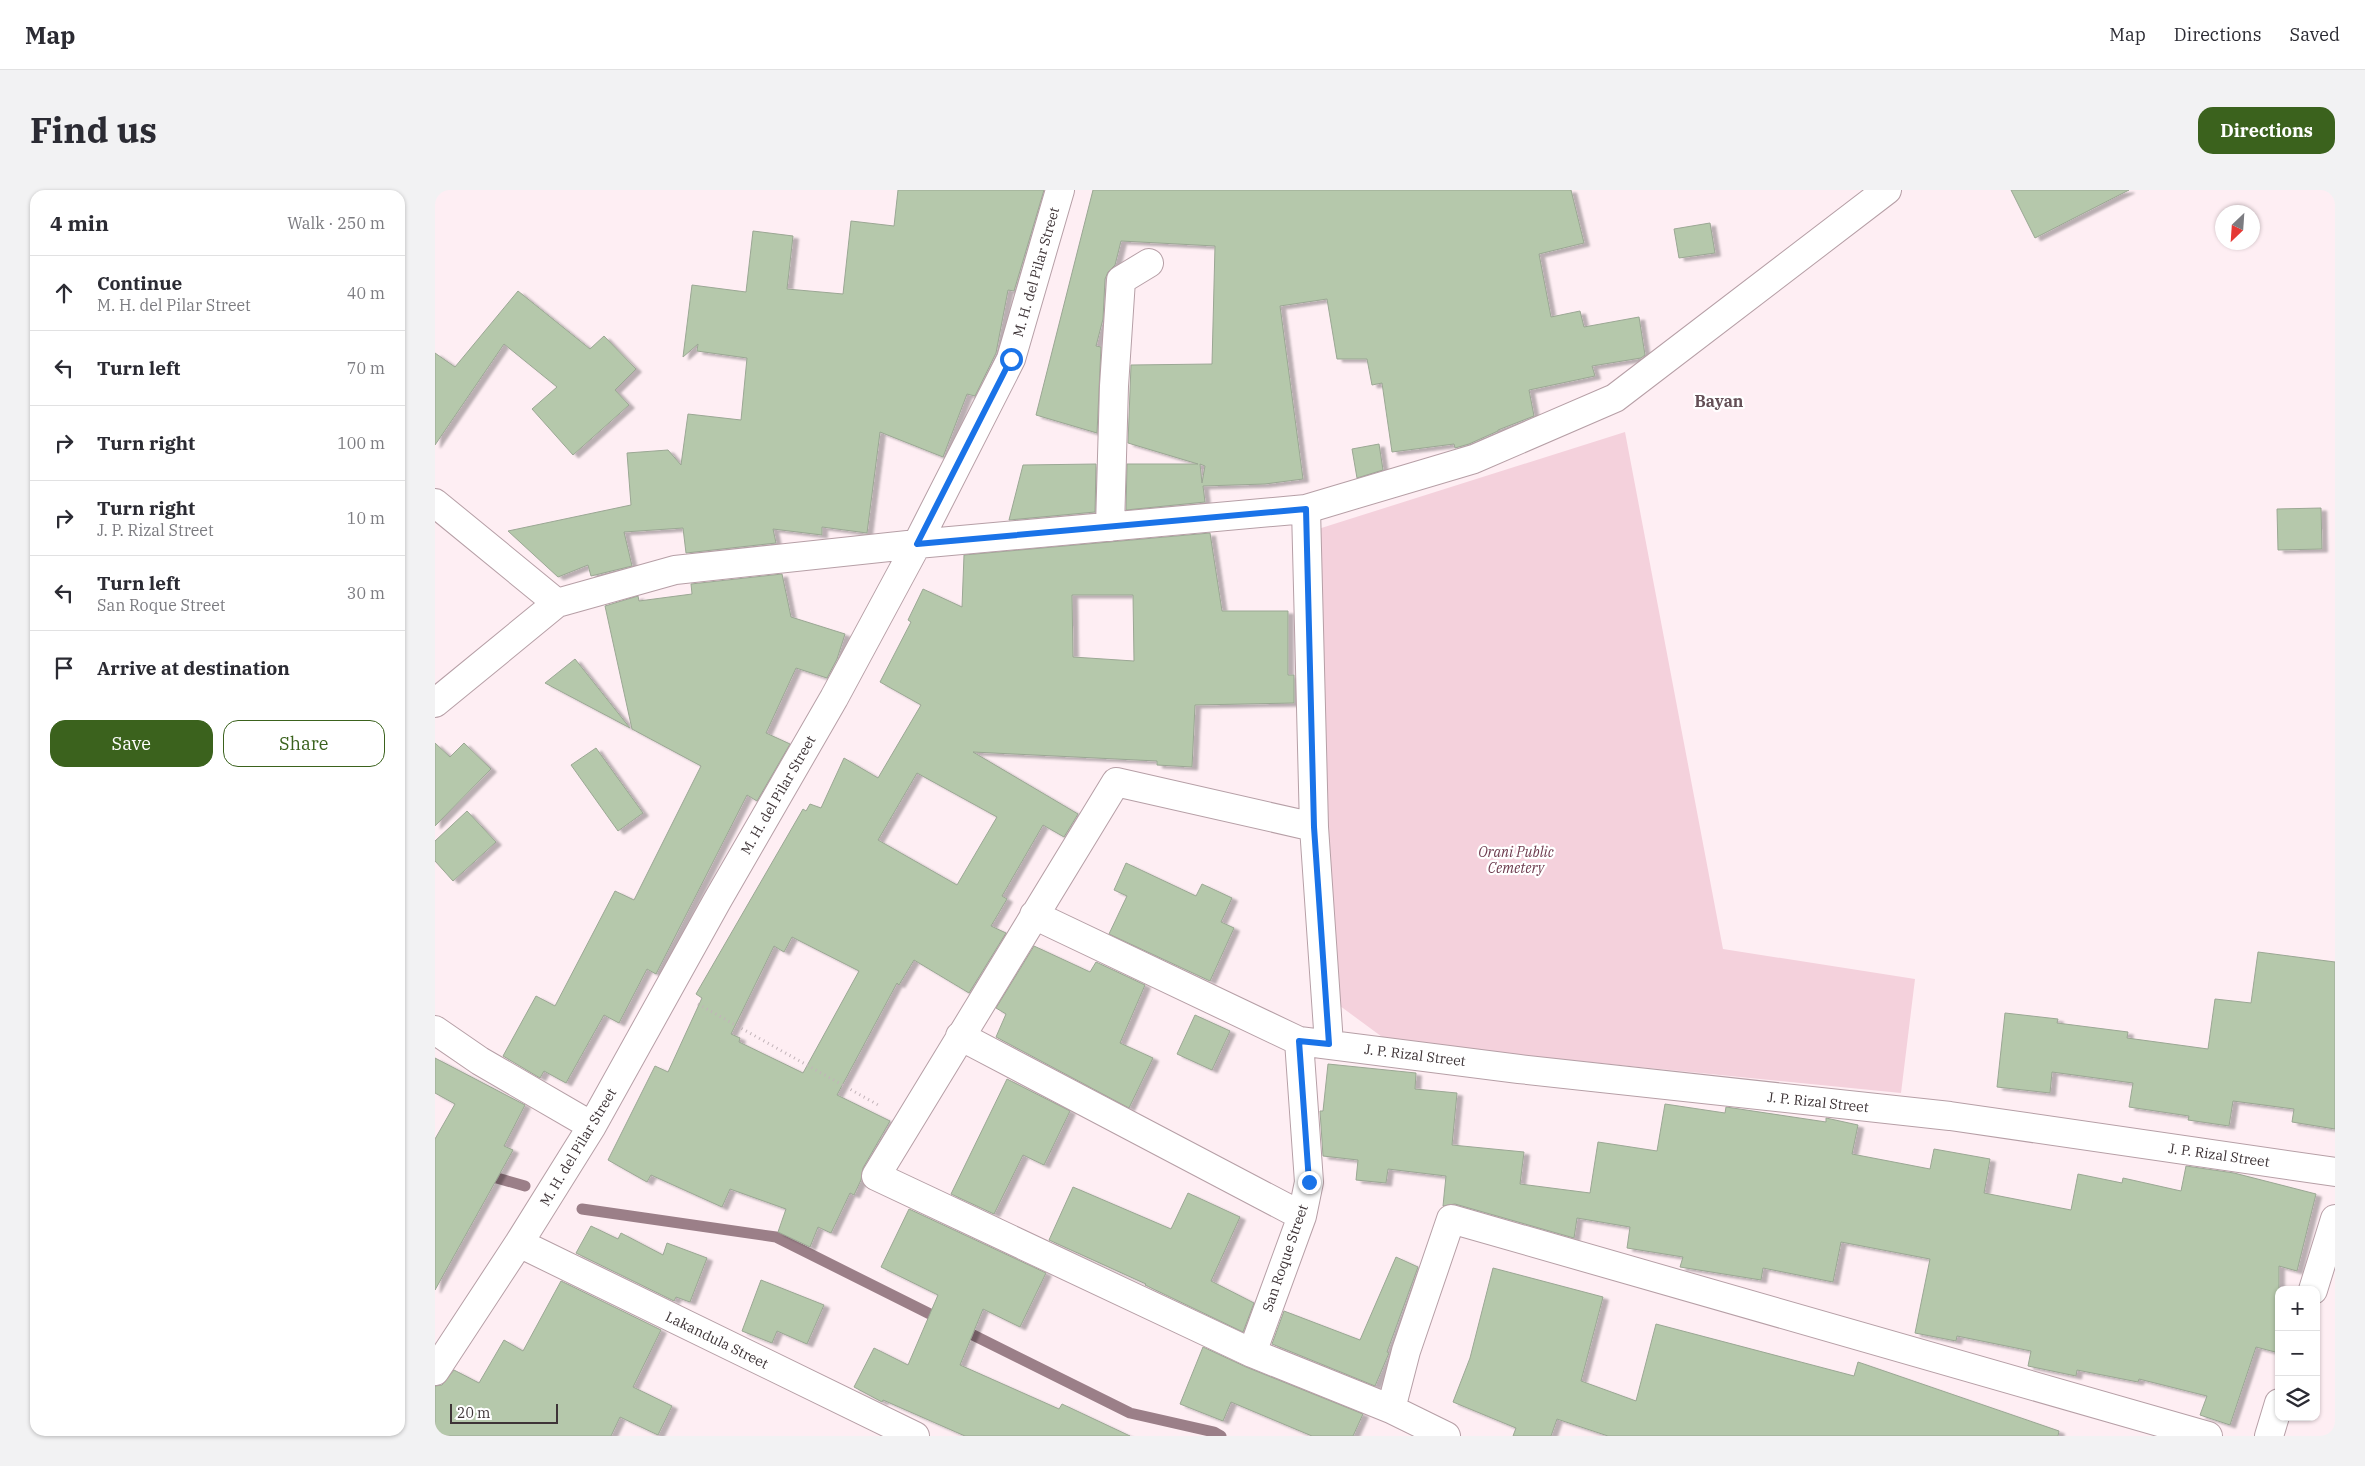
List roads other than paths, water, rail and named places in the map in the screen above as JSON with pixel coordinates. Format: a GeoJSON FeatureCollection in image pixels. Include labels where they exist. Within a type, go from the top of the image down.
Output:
{"type":"FeatureCollection","features":[{"type":"Feature","properties":{"kind":"street","name":"M. H. del Pilar Street"},"geometry":{"type":"LineString","coordinates":[[435,1371],[519,1243],[592,1126],[669,987],[835,698],[917,544],[1011,359],[1061,190]]}},
{"type":"Feature","properties":{"kind":"street"},"geometry":{"type":"LineString","coordinates":[[435,703],[557,603],[675,570],[917,544],[1306,509],[1474,459],[1615,398],[1887,190]]}},
{"type":"Feature","properties":{"kind":"street"},"geometry":{"type":"LineString","coordinates":[[1110,528],[1114,386],[1121,280],[1149,263]]}},
{"type":"Feature","properties":{"kind":"street"},"geometry":{"type":"LineString","coordinates":[[435,503],[557,603]]}},
{"type":"Feature","properties":{"kind":"street"},"geometry":{"type":"LineString","coordinates":[[1306,509],[1314,827],[1329,1044]]}},
{"type":"Feature","properties":{"kind":"street"},"geometry":{"type":"LineString","coordinates":[[1314,827],[1116,782],[960,1036],[877,1176],[1252,1352],[1391,1409],[1446,1436]]}},
{"type":"Feature","properties":{"kind":"street","name":"J. P. Rizal Street"},"geometry":{"type":"LineString","coordinates":[[1034,915],[1299,1041],[1519,1068],[1950,1116],[2335,1172]]}},
{"type":"Feature","properties":{"kind":"street"},"geometry":{"type":"LineString","coordinates":[[435,1030],[480,1061],[592,1126]]}},
{"type":"Feature","properties":{"kind":"street"},"geometry":{"type":"LineString","coordinates":[[960,1036],[1302,1216]]}},
{"type":"Feature","properties":{"kind":"street","name":"San Roque Street"},"geometry":{"type":"LineString","coordinates":[[1252,1352],[1302,1216],[1309,1182],[1299,1041]]}},
{"type":"Feature","properties":{"kind":"street"},"geometry":{"type":"LineString","coordinates":[[1391,1409],[1405,1351],[1451,1219],[2208,1436]]}},
{"type":"Feature","properties":{"kind":"street"},"geometry":{"type":"LineString","coordinates":[[2314,1286],[2335,1219]]}},
{"type":"Feature","properties":{"kind":"street","name":"Lakandula Street"},"geometry":{"type":"LineString","coordinates":[[519,1243],[915,1436]]}},
{"type":"Feature","properties":{"kind":"street"},"geometry":{"type":"LineString","coordinates":[[2269,1436],[2275,1416]]}},
{"type":"Feature","properties":{"kind":"waterway"},"geometry":{"type":"LineString","coordinates":[[483,1174],[525,1186]]}},
{"type":"Feature","properties":{"kind":"waterway"},"geometry":{"type":"LineString","coordinates":[[582,1209],[776,1237],[944,1321]]}},
{"type":"Feature","properties":{"kind":"waterway"},"geometry":{"type":"LineString","coordinates":[[961,1329],[1130,1413],[1214,1432],[1221,1436]]}},
{"type":"Feature","properties":{"kind":"district","name":"Bayan"},"geometry":{"type":"Point","coordinates":[1719,401]}},
{"type":"Feature","properties":{"kind":"park label","name":"Orani Public Cemetery"},"geometry":{"type":"Point","coordinates":[1516,860]}}]}
